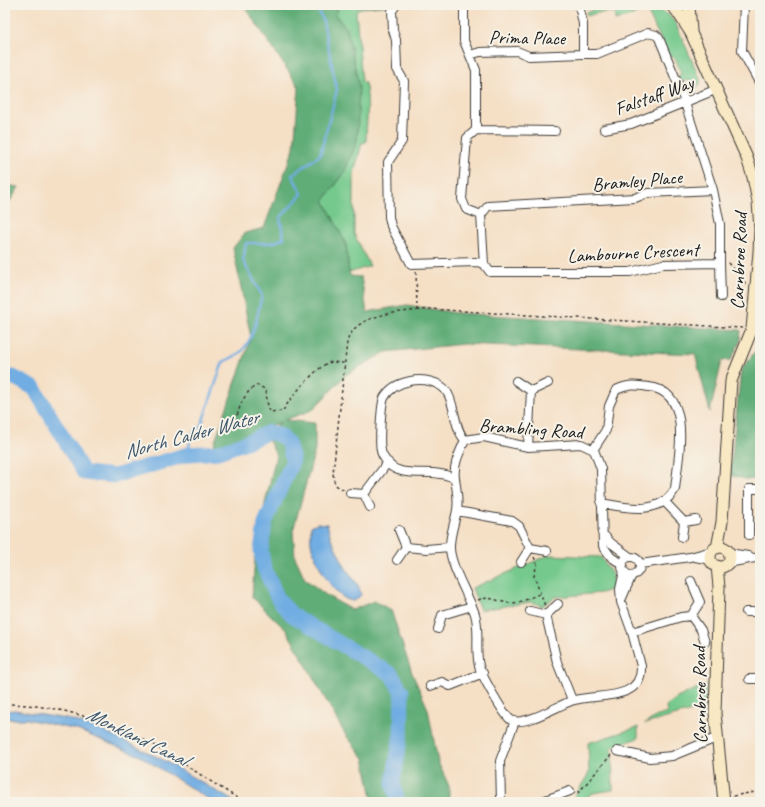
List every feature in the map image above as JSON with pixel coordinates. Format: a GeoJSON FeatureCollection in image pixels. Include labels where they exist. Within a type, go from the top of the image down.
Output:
{"type":"FeatureCollection","features":[{"type":"Feature","properties":{"kind":"street"},"geometry":{"type":"LineString","coordinates":[[396,5],[392,12],[392,30],[396,40],[397,69],[404,81],[402,141],[388,162],[389,217],[391,226],[411,264],[416,264]]}},
{"type":"Feature","properties":{"kind":"street"},"geometry":{"type":"LineString","coordinates":[[464,5],[464,41],[476,70],[476,130]]}},
{"type":"Feature","properties":{"kind":"street"},"geometry":{"type":"LineString","coordinates":[[579,5],[583,24],[583,54]]}},
{"type":"Feature","properties":{"kind":"street","name":"Carnbroe Road"},"geometry":{"type":"LineString","coordinates":[[671,5],[677,11],[691,33],[746,158],[753,177],[758,202],[760,229],[752,329],[731,381],[720,557],[715,713],[716,738],[723,800]]}},
{"type":"Feature","properties":{"kind":"street","name":"Carnbroe Road"},"geometry":{"type":"LineString","coordinates":[[689,5],[691,33]]}},
{"type":"Feature","properties":{"kind":"street"},"geometry":{"type":"LineString","coordinates":[[744,5],[742,51],[760,84]]}},
{"type":"Feature","properties":{"kind":"street","name":"Lambourne Crescent"},"geometry":{"type":"LineString","coordinates":[[416,264],[477,262],[484,264],[490,272],[630,272],[663,264],[720,263],[720,224],[714,190],[684,102],[656,35],[648,34],[597,54],[583,54]]}},
{"type":"Feature","properties":{"kind":"street","name":"Prima Place"},"geometry":{"type":"LineString","coordinates":[[470,55],[480,52],[517,51],[529,56],[583,54]]}},
{"type":"Feature","properties":{"kind":"street","name":"Falstaff Way"},"geometry":{"type":"LineString","coordinates":[[604,129],[631,124],[715,90]]}},
{"type":"Feature","properties":{"kind":"street"},"geometry":{"type":"LineString","coordinates":[[484,264],[481,214],[466,209],[462,199],[467,138],[476,130],[555,131]]}},
{"type":"Feature","properties":{"kind":"street","name":"Bramley Place"},"geometry":{"type":"LineString","coordinates":[[481,214],[488,206],[635,198],[648,193],[714,190]]}},
{"type":"Feature","properties":{"kind":"street"},"geometry":{"type":"LineString","coordinates":[[720,263],[721,297]]}},
{"type":"Feature","properties":{"kind":"street"},"geometry":{"type":"LineString","coordinates":[[455,478],[440,474],[400,471],[388,462],[380,451],[383,400],[388,392],[401,383],[421,380],[442,386],[447,392],[460,435],[466,440]]}},
{"type":"Feature","properties":{"kind":"street"},"geometry":{"type":"LineString","coordinates":[[516,381],[531,390]]}},
{"type":"Feature","properties":{"kind":"street"},"geometry":{"type":"LineString","coordinates":[[531,390],[548,382]]}},
{"type":"Feature","properties":{"kind":"street"},"geometry":{"type":"LineString","coordinates":[[593,450],[606,430],[609,406],[616,390],[630,384],[657,388],[672,399],[679,412],[681,437],[675,489],[665,502],[650,508],[639,509],[601,503]]}},
{"type":"Feature","properties":{"kind":"street"},"geometry":{"type":"LineString","coordinates":[[528,447],[531,390]]}},
{"type":"Feature","properties":{"kind":"street","name":"Brambling Road"},"geometry":{"type":"LineString","coordinates":[[449,547],[457,511],[458,491],[455,478],[455,466],[466,440],[484,437],[528,447],[581,444],[593,450],[600,462],[602,533],[604,546],[611,558],[626,570]]}},
{"type":"Feature","properties":{"kind":"street"},"geometry":{"type":"LineString","coordinates":[[364,494],[388,462]]}},
{"type":"Feature","properties":{"kind":"street"},"geometry":{"type":"LineString","coordinates":[[750,535],[749,489],[760,489]]}},
{"type":"Feature","properties":{"kind":"street"},"geometry":{"type":"LineString","coordinates":[[350,493],[364,494]]}},
{"type":"Feature","properties":{"kind":"street"},"geometry":{"type":"LineString","coordinates":[[364,494],[370,507]]}},
{"type":"Feature","properties":{"kind":"street"},"geometry":{"type":"LineString","coordinates":[[665,502],[684,522]]}},
{"type":"Feature","properties":{"kind":"street"},"geometry":{"type":"LineString","coordinates":[[457,511],[512,521],[519,526],[530,548]]}},
{"type":"Feature","properties":{"kind":"street"},"geometry":{"type":"LineString","coordinates":[[684,522],[696,520]]}},
{"type":"Feature","properties":{"kind":"street"},"geometry":{"type":"LineString","coordinates":[[682,537],[684,522]]}},
{"type":"Feature","properties":{"kind":"street"},"geometry":{"type":"LineString","coordinates":[[399,530],[406,547]]}},
{"type":"Feature","properties":{"kind":"street"},"geometry":{"type":"LineString","coordinates":[[602,533],[611,543],[630,557],[637,559],[640,564],[639,571],[626,570]]}},
{"type":"Feature","properties":{"kind":"street"},"geometry":{"type":"LineString","coordinates":[[406,547],[427,549],[449,547],[475,616],[479,666],[502,710],[515,721],[525,721],[572,700],[628,692],[633,687],[640,675],[641,670],[632,632],[621,602],[626,570],[624,561],[630,557]]}},
{"type":"Feature","properties":{"kind":"street"},"geometry":{"type":"LineString","coordinates":[[397,560],[406,547]]}},
{"type":"Feature","properties":{"kind":"street"},"geometry":{"type":"LineString","coordinates":[[530,548],[547,551]]}},
{"type":"Feature","properties":{"kind":"street"},"geometry":{"type":"LineString","coordinates":[[521,562],[530,548]]}},
{"type":"Feature","properties":{"kind":"street"},"geometry":{"type":"LineString","coordinates":[[640,564],[690,556],[756,557]]}},
{"type":"Feature","properties":{"kind":"street"},"geometry":{"type":"LineString","coordinates":[[632,632],[691,616],[700,602],[691,581]]}},
{"type":"Feature","properties":{"kind":"street"},"geometry":{"type":"LineString","coordinates":[[438,629],[442,615],[471,604]]}},
{"type":"Feature","properties":{"kind":"street"},"geometry":{"type":"LineString","coordinates":[[546,615],[558,604]]}},
{"type":"Feature","properties":{"kind":"street"},"geometry":{"type":"LineString","coordinates":[[530,611],[546,615]]}},
{"type":"Feature","properties":{"kind":"street"},"geometry":{"type":"LineString","coordinates":[[746,612],[760,612]]}},
{"type":"Feature","properties":{"kind":"street"},"geometry":{"type":"LineString","coordinates":[[546,615],[557,662],[572,700]]}},
{"type":"Feature","properties":{"kind":"street"},"geometry":{"type":"LineString","coordinates":[[691,616],[701,630],[705,642]]}},
{"type":"Feature","properties":{"kind":"street"},"geometry":{"type":"LineString","coordinates":[[430,686],[442,682],[450,686],[483,673]]}},
{"type":"Feature","properties":{"kind":"street"},"geometry":{"type":"LineString","coordinates":[[749,679],[760,679]]}},
{"type":"Feature","properties":{"kind":"street"},"geometry":{"type":"LineString","coordinates":[[501,802],[500,761],[515,721]]}},
{"type":"Feature","properties":{"kind":"street"},"geometry":{"type":"LineString","coordinates":[[617,751],[650,758],[672,756],[716,738]]}},
{"type":"Feature","properties":{"kind":"street"},"geometry":{"type":"LineString","coordinates":[[546,801],[570,791]]}},
{"type":"Feature","properties":{"kind":"path"},"geometry":{"type":"LineString","coordinates":[[720,254],[746,283],[756,289]]}},
{"type":"Feature","properties":{"kind":"path"},"geometry":{"type":"LineString","coordinates":[[416,264],[417,311]]}},
{"type":"Feature","properties":{"kind":"path"},"geometry":{"type":"LineString","coordinates":[[350,493],[350,490],[337,487],[334,484],[333,473],[344,363],[349,333],[359,325],[372,319],[390,314],[436,310],[752,329]]}},
{"type":"Feature","properties":{"kind":"path"},"geometry":{"type":"LineString","coordinates":[[234,427],[238,412],[250,388],[258,385],[266,390],[270,412],[283,411],[287,402],[320,368],[329,362],[344,363]]}},
{"type":"Feature","properties":{"kind":"path"},"geometry":{"type":"LineString","coordinates":[[530,548],[537,564],[534,576],[546,615]]}},
{"type":"Feature","properties":{"kind":"path"},"geometry":{"type":"LineString","coordinates":[[471,604],[491,598],[503,603],[514,603],[539,594]]}},
{"type":"Feature","properties":{"kind":"path"},"geometry":{"type":"LineString","coordinates":[[5,704],[69,712],[106,723],[161,749],[207,781],[245,802]]}},
{"type":"Feature","properties":{"kind":"path"},"geometry":{"type":"LineString","coordinates":[[571,802],[606,760],[617,751]]}},
{"type":"Feature","properties":{"kind":"path"},"geometry":{"type":"LineString","coordinates":[[723,800],[760,791]]}},
{"type":"Feature","properties":{"kind":"green space"},"geometry":{"type":"Polygon","coordinates":[[[241,5],[338,5],[336,16],[347,29],[359,86],[357,142],[343,175],[324,200],[346,244],[349,273],[351,276],[361,277],[367,312],[407,305],[456,313],[741,330],[740,342],[731,360],[722,361],[710,412],[695,354],[464,344],[386,352],[347,374],[312,410],[285,420],[315,423],[315,450],[293,531],[295,557],[305,579],[326,595],[352,610],[374,601],[391,610],[412,673],[428,709],[438,762],[449,786],[449,802],[373,802],[364,758],[345,734],[287,631],[252,597],[256,544],[276,455],[265,433],[281,422],[213,447],[251,338],[233,248],[245,233],[264,228],[294,148],[299,87],[247,10],[241,5]]]}},
{"type":"Feature","properties":{"kind":"green space"},"geometry":{"type":"Polygon","coordinates":[[[338,5],[392,5],[360,8],[356,11],[362,82],[365,83],[368,106],[366,142],[362,143],[354,173],[354,234],[370,266],[349,273],[346,246],[324,200],[343,175],[347,29],[336,16],[338,5]]]}},
{"type":"Feature","properties":{"kind":"green space"},"geometry":{"type":"Polygon","coordinates":[[[591,5],[650,5],[669,15],[676,24],[700,79],[700,85],[695,89],[696,92],[688,95],[684,92],[692,88],[689,80],[680,83],[678,78],[681,72],[675,58],[669,56],[648,13],[644,11],[615,21],[615,12],[597,13],[587,16],[586,12],[592,11],[591,5]]]}},
{"type":"Feature","properties":{"kind":"green space"},"geometry":{"type":"Polygon","coordinates":[[[5,185],[19,187],[5,209],[5,185]]]}},
{"type":"Feature","properties":{"kind":"green space"},"geometry":{"type":"Polygon","coordinates":[[[760,336],[760,480],[745,479],[730,475],[741,370],[756,350],[760,336]]]}},
{"type":"Feature","properties":{"kind":"green space"},"geometry":{"type":"Polygon","coordinates":[[[549,555],[601,557],[613,576],[614,589],[601,593],[555,597],[542,606],[532,602],[480,610],[472,588],[549,555]]]}},
{"type":"Feature","properties":{"kind":"green space"},"geometry":{"type":"Polygon","coordinates":[[[706,684],[705,707],[645,724],[655,717],[667,713],[666,706],[677,698],[706,684]]]}},
{"type":"Feature","properties":{"kind":"green space"},"geometry":{"type":"Polygon","coordinates":[[[638,727],[638,738],[612,747],[613,790],[593,793],[580,802],[571,802],[589,773],[588,743],[638,727]]]}},
{"type":"Feature","properties":{"kind":"water"},"geometry":{"type":"Polygon","coordinates":[[[317,523],[327,524],[331,538],[345,567],[359,587],[361,595],[354,601],[340,595],[322,572],[312,548],[311,540],[311,526],[317,523]]]}},
{"type":"Feature","properties":{"kind":"water"},"geometry":{"type":"Polygon","coordinates":[[[15,710],[72,720],[102,730],[165,761],[235,802],[213,802],[140,756],[77,730],[27,719],[5,719],[5,711],[15,710]]]}},
{"type":"Feature","properties":{"kind":"waterway"},"geometry":{"type":"LineString","coordinates":[[189,454],[190,435],[201,426],[223,362],[242,351],[247,345],[255,324],[262,295],[243,261],[246,243],[272,243],[284,238],[280,218],[302,194],[292,175],[320,155],[337,90],[323,21],[316,5]]}},
{"type":"Feature","properties":{"kind":"waterway","name":"North Calder Water"},"geometry":{"type":"LineString","coordinates":[[5,379],[13,377],[34,388],[84,473],[115,476],[189,454],[218,452],[269,432],[281,436],[288,443],[293,460],[265,523],[261,551],[264,568],[278,599],[292,615],[391,674],[402,692],[401,734],[393,783],[398,802]]}},
{"type":"Feature","properties":{"kind":"water label","name":"Monkland Canal"},"geometry":{"type":"Point","coordinates":[137,736]}}]}
